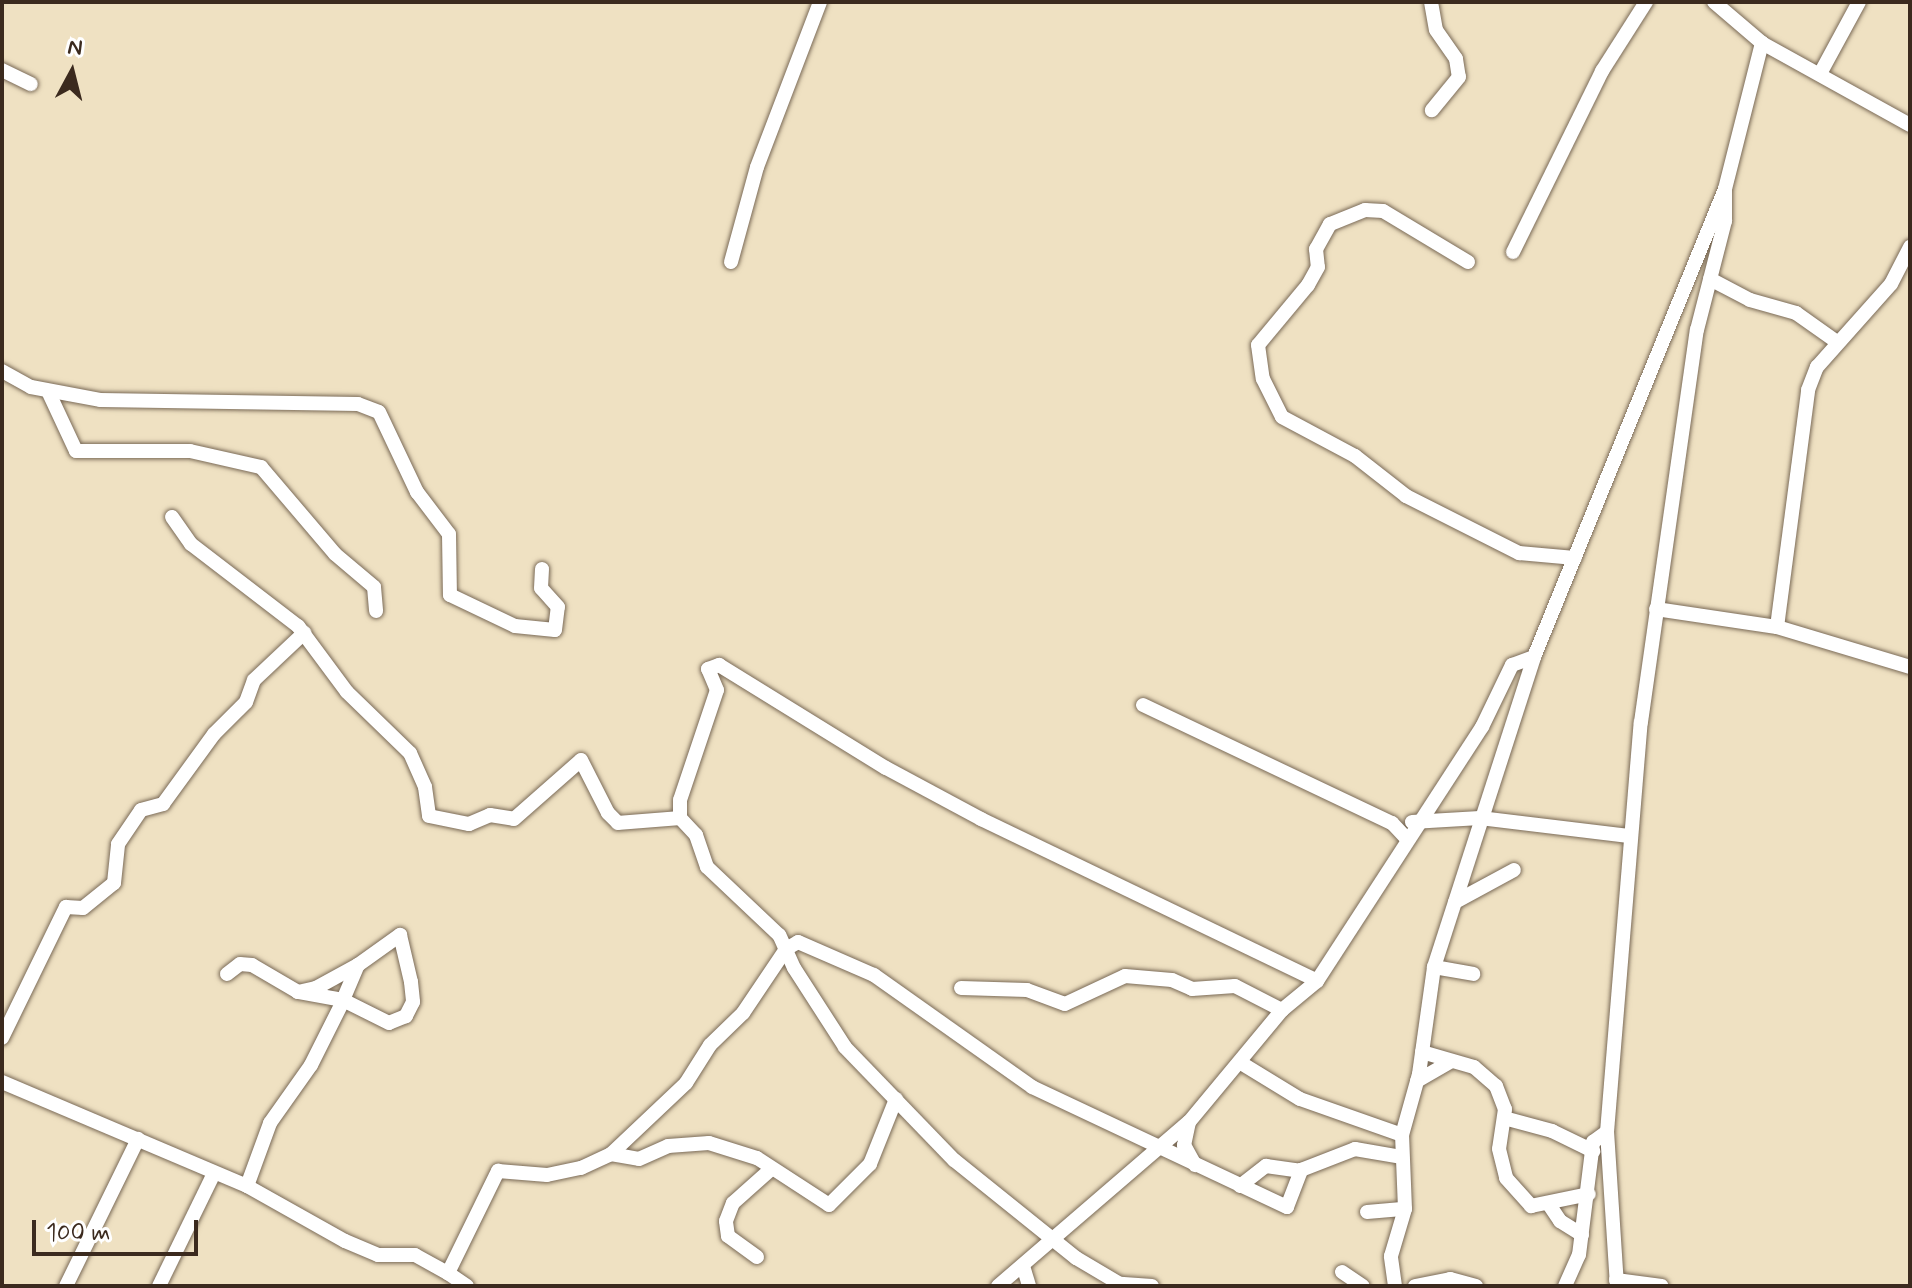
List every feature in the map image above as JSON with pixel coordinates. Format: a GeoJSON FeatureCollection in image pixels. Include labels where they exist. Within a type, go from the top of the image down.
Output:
{"type":"FeatureCollection","features":[{"type":"Feature","properties":{"kind":"street"},"geometry":{"type":"LineString","coordinates":[[731,262],[757,167],[820,2]]}},
{"type":"Feature","properties":{"kind":"street"},"geometry":{"type":"LineString","coordinates":[[1431,2],[1436,30],[1456,59],[1459,77],[1432,110]]}},
{"type":"Feature","properties":{"kind":"street"},"geometry":{"type":"LineString","coordinates":[[1513,252],[1582,109],[1646,2]]}},
{"type":"Feature","properties":{"kind":"street"},"geometry":{"type":"LineString","coordinates":[[1714,2],[1762,43],[1821,72],[1910,125]]}},
{"type":"Feature","properties":{"kind":"street"},"geometry":{"type":"LineString","coordinates":[[1821,72],[1859,2]]}},
{"type":"Feature","properties":{"kind":"street"},"geometry":{"type":"LineString","coordinates":[[1395,1286],[1391,1256],[1405,1209],[1402,1135],[1417,1081],[1434,967],[1534,657],[1725,189],[1762,43]]}},
{"type":"Feature","properties":{"kind":"street"},"geometry":{"type":"LineString","coordinates":[[2,70],[31,84]]}},
{"type":"Feature","properties":{"kind":"street"},"geometry":{"type":"LineString","coordinates":[[1662,1286],[1616,1283],[1607,1132],[1629,836],[1656,609],[1695,343],[1725,221],[1725,189]]}},
{"type":"Feature","properties":{"kind":"street"},"geometry":{"type":"LineString","coordinates":[[1468,262],[1383,211],[1343,217],[1321,235],[1316,249],[1318,267],[1308,285],[1258,345],[1258,365],[1282,417],[1355,456],[1406,496],[1519,553],[1575,558]]}},
{"type":"Feature","properties":{"kind":"street"},"geometry":{"type":"LineString","coordinates":[[1777,627],[1808,390],[1817,367],[1891,284],[1910,247]]}},
{"type":"Feature","properties":{"kind":"street"},"geometry":{"type":"LineString","coordinates":[[1710,279],[1750,300],[1796,313],[1837,342]]}},
{"type":"Feature","properties":{"kind":"street"},"geometry":{"type":"LineString","coordinates":[[2,371],[48,391],[100,400],[368,408],[379,412],[417,492],[449,534],[450,595],[515,626],[555,630],[558,607],[541,588],[542,569]]}},
{"type":"Feature","properties":{"kind":"street"},"geometry":{"type":"LineString","coordinates":[[48,391],[76,451],[190,451],[261,467],[335,554],[374,587],[376,611]]}},
{"type":"Feature","properties":{"kind":"street"},"geometry":{"type":"LineString","coordinates":[[172,517],[191,544],[264,596],[304,633],[347,692],[410,753],[425,787],[429,816],[469,824],[490,815],[514,819],[581,760],[608,813],[618,823],[680,818]]}},
{"type":"Feature","properties":{"kind":"street"},"geometry":{"type":"LineString","coordinates":[[1656,609],[1777,627],[1910,667]]}},
{"type":"Feature","properties":{"kind":"street"},"geometry":{"type":"LineString","coordinates":[[2,1038],[66,907],[83,908],[114,883],[118,844],[141,810],[163,804],[214,734],[246,702],[254,680],[304,633]]}},
{"type":"Feature","properties":{"kind":"street"},"geometry":{"type":"LineString","coordinates":[[998,1286],[1189,1122],[1282,1010],[1317,981],[1482,727],[1512,665],[1534,657]]}},
{"type":"Feature","properties":{"kind":"street"},"geometry":{"type":"LineString","coordinates":[[1152,1286],[1120,1284],[983,1187],[830,1028],[826,1011],[779,935],[707,867],[696,835],[680,818],[680,800],[717,690],[708,669],[719,665],[886,768],[981,819],[1317,981]]}},
{"type":"Feature","properties":{"kind":"street"},"geometry":{"type":"LineString","coordinates":[[1143,705],[1392,823],[1408,840]]}},
{"type":"Feature","properties":{"kind":"street"},"geometry":{"type":"LineString","coordinates":[[1392,823],[1480,818],[1629,836]]}},
{"type":"Feature","properties":{"kind":"street"},"geometry":{"type":"LineString","coordinates":[[1455,902],[1514,870]]}},
{"type":"Feature","properties":{"kind":"street"},"geometry":{"type":"LineString","coordinates":[[227,974],[240,964],[252,965],[298,992],[343,1000],[389,1023],[406,1016],[413,1002],[400,935],[358,965],[316,988],[298,992]]}},
{"type":"Feature","properties":{"kind":"street"},"geometry":{"type":"LineString","coordinates":[[448,1273],[498,1171],[547,1175],[581,1168],[611,1154],[686,1083],[786,949],[806,943],[855,965],[1010,1075],[1162,1146],[1195,1166],[1287,1207],[1300,1171]]}},
{"type":"Feature","properties":{"kind":"street"},"geometry":{"type":"LineString","coordinates":[[247,1186],[270,1123],[311,1065],[358,965]]}},
{"type":"Feature","properties":{"kind":"street"},"geometry":{"type":"LineString","coordinates":[[1434,967],[1473,974]]}},
{"type":"Feature","properties":{"kind":"street"},"geometry":{"type":"LineString","coordinates":[[961,988],[1027,990],[1065,1004],[1125,976],[1172,980],[1192,989],[1235,986],[1282,1010]]}},
{"type":"Feature","properties":{"kind":"street"},"geometry":{"type":"LineString","coordinates":[[1422,1052],[1474,1067],[1496,1086],[1504,1118],[1499,1149],[1506,1178],[1531,1206],[1589,1194]]}},
{"type":"Feature","properties":{"kind":"street"},"geometry":{"type":"LineString","coordinates":[[1417,1081],[1451,1061]]}},
{"type":"Feature","properties":{"kind":"street"},"geometry":{"type":"LineString","coordinates":[[1241,1063],[1300,1099],[1402,1135]]}},
{"type":"Feature","properties":{"kind":"street"},"geometry":{"type":"LineString","coordinates":[[2,1082],[247,1186],[345,1241],[378,1255],[415,1255],[470,1286]]}},
{"type":"Feature","properties":{"kind":"street"},"geometry":{"type":"LineString","coordinates":[[611,1154],[639,1159],[668,1146],[702,1141],[741,1151],[829,1205],[870,1164],[896,1099]]}},
{"type":"Feature","properties":{"kind":"street"},"geometry":{"type":"LineString","coordinates":[[1504,1118],[1552,1131],[1593,1151]]}},
{"type":"Feature","properties":{"kind":"street"},"geometry":{"type":"LineString","coordinates":[[1189,1122],[1184,1145],[1195,1166]]}},
{"type":"Feature","properties":{"kind":"street"},"geometry":{"type":"LineString","coordinates":[[1565,1286],[1582,1235],[1593,1142],[1607,1132]]}},
{"type":"Feature","properties":{"kind":"street"},"geometry":{"type":"LineString","coordinates":[[66,1286],[138,1139]]}},
{"type":"Feature","properties":{"kind":"street"},"geometry":{"type":"LineString","coordinates":[[1240,1186],[1266,1166],[1300,1171],[1355,1149],[1402,1157]]}},
{"type":"Feature","properties":{"kind":"street"},"geometry":{"type":"LineString","coordinates":[[757,1257],[728,1236],[726,1221],[733,1203],[770,1170]]}},
{"type":"Feature","properties":{"kind":"street"},"geometry":{"type":"LineString","coordinates":[[159,1286],[214,1173]]}},
{"type":"Feature","properties":{"kind":"street"},"geometry":{"type":"LineString","coordinates":[[1548,1203],[1560,1221],[1582,1235]]}},
{"type":"Feature","properties":{"kind":"street"},"geometry":{"type":"LineString","coordinates":[[1367,1212],[1405,1209]]}},
{"type":"Feature","properties":{"kind":"street"},"geometry":{"type":"LineString","coordinates":[[1023,1266],[1029,1286]]}},
{"type":"Feature","properties":{"kind":"street"},"geometry":{"type":"LineString","coordinates":[[1342,1272],[1363,1286]]}},
{"type":"Feature","properties":{"kind":"street"},"geometry":{"type":"LineString","coordinates":[[1415,1286],[1450,1279],[1476,1286]]}}]}
